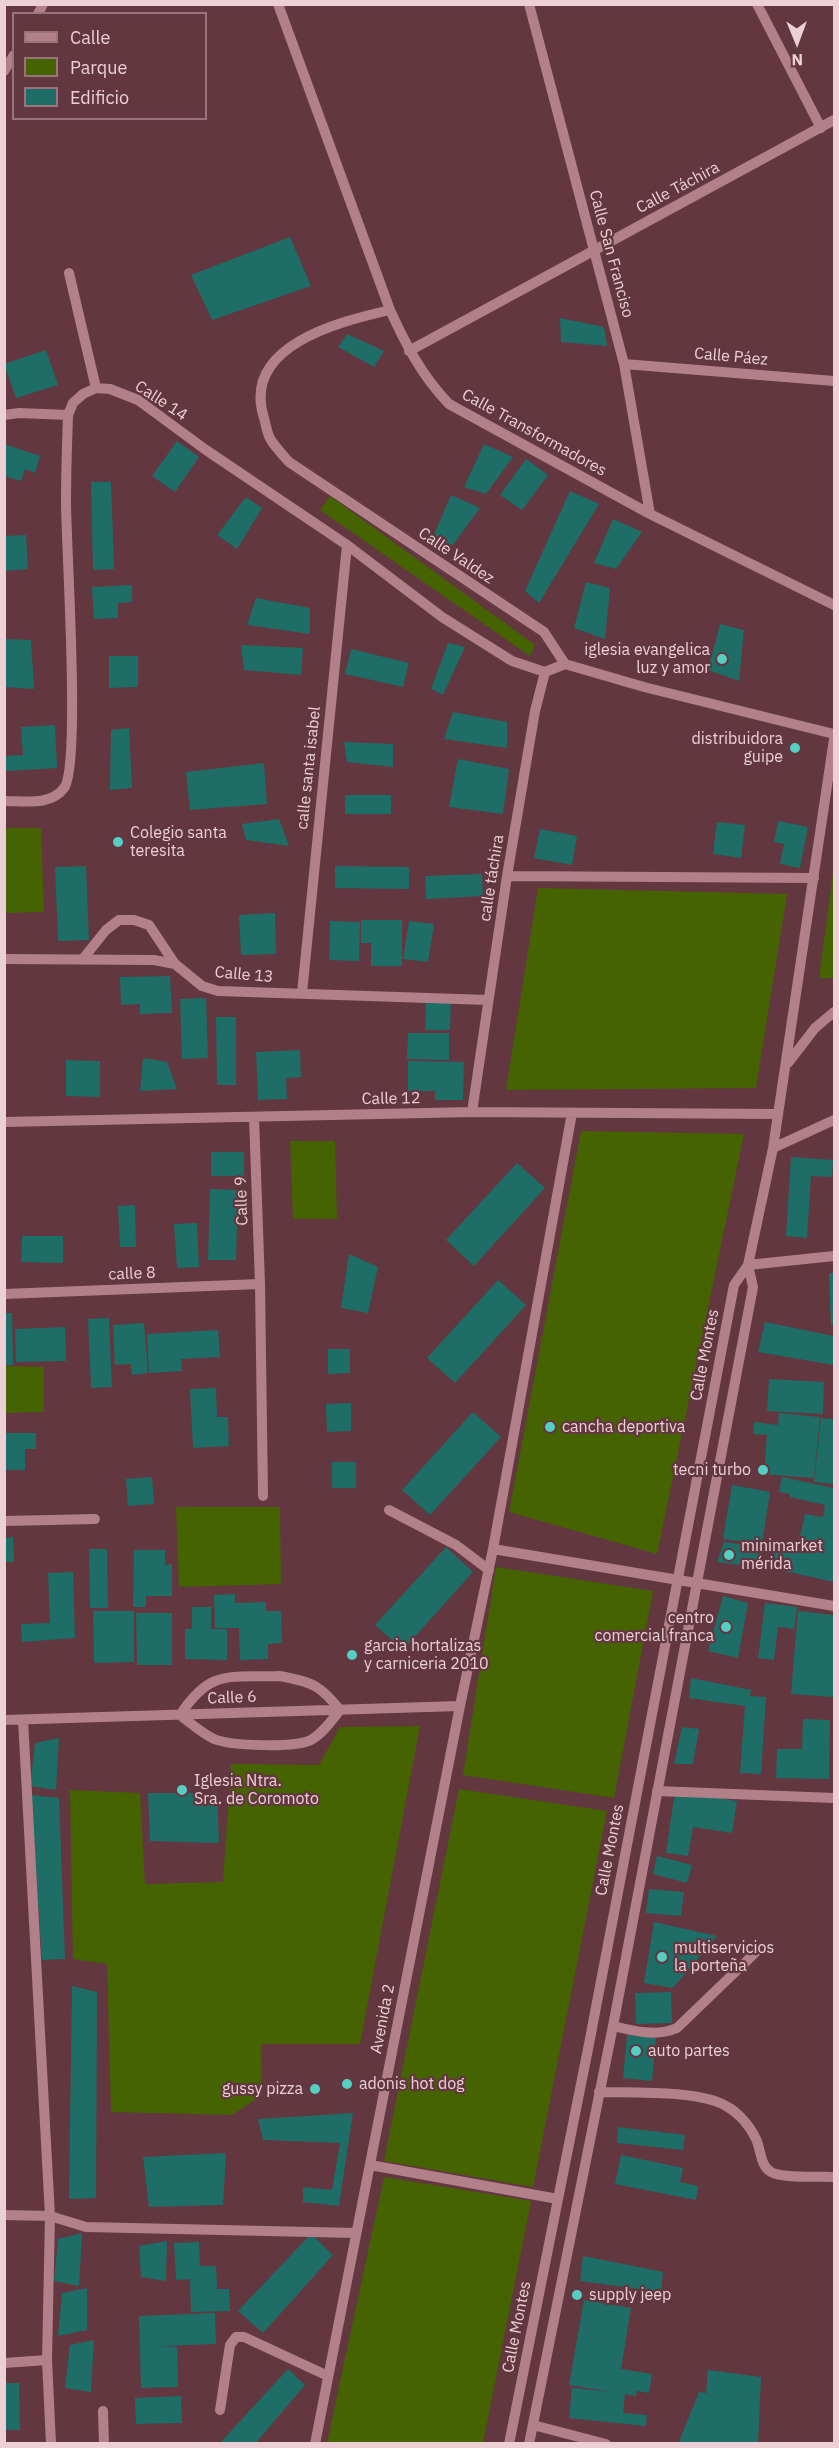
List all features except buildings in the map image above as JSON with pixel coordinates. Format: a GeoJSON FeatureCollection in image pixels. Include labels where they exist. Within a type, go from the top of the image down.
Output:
{"type":"FeatureCollection","features":[{"type":"Feature","properties":{"kind":"street","name":"Calle Transformadores"},"geometry":{"type":"LineString","coordinates":[[278,4],[390,310],[409,351],[429,384],[448,404],[650,514],[834,604]]}},
{"type":"Feature","properties":{"kind":"street","name":"Calle San Franciso"},"geometry":{"type":"LineString","coordinates":[[529,4],[624,364],[650,514]]}},
{"type":"Feature","properties":{"kind":"street"},"geometry":{"type":"LineString","coordinates":[[758,4],[821,128]]}},
{"type":"Feature","properties":{"kind":"street"},"geometry":{"type":"LineString","coordinates":[[4,71],[12,58]]}},
{"type":"Feature","properties":{"kind":"street","name":"Calle Táchira"},"geometry":{"type":"LineString","coordinates":[[409,351],[834,120]]}},
{"type":"Feature","properties":{"kind":"street"},"geometry":{"type":"LineString","coordinates":[[4,801],[55,798],[66,786],[70,768],[71,668],[66,503],[68,415],[73,403],[83,394],[96,388],[69,273]]}},
{"type":"Feature","properties":{"kind":"street","name":"Calle Valdez"},"geometry":{"type":"LineString","coordinates":[[390,310],[315,332],[284,351],[262,379],[260,405],[270,438],[289,462],[544,632],[565,664]]}},
{"type":"Feature","properties":{"kind":"street","name":"Calle Páez"},"geometry":{"type":"LineString","coordinates":[[624,364],[834,381]]}},
{"type":"Feature","properties":{"kind":"street","name":"Calle 14"},"geometry":{"type":"LineString","coordinates":[[96,388],[110,388],[138,400],[206,450],[347,545],[442,617],[512,661],[545,672]]}},
{"type":"Feature","properties":{"kind":"street"},"geometry":{"type":"LineString","coordinates":[[4,415],[19,413],[68,415]]}},
{"type":"Feature","properties":{"kind":"street","name":"calle santa isabel"},"geometry":{"type":"LineString","coordinates":[[302,993],[347,545]]}},
{"type":"Feature","properties":{"kind":"street"},"geometry":{"type":"LineString","coordinates":[[545,672],[565,664],[644,687],[834,734]]}},
{"type":"Feature","properties":{"kind":"street","name":"calle táchira"},"geometry":{"type":"LineString","coordinates":[[472,1112],[507,876],[535,711],[545,672]]}},
{"type":"Feature","properties":{"kind":"street"},"geometry":{"type":"LineString","coordinates":[[788,1063],[834,739]]}},
{"type":"Feature","properties":{"kind":"street"},"geometry":{"type":"LineString","coordinates":[[507,876],[814,878]]}},
{"type":"Feature","properties":{"kind":"street"},"geometry":{"type":"LineString","coordinates":[[82,960],[106,930],[118,920],[134,920],[149,925],[175,964]]}},
{"type":"Feature","properties":{"kind":"street"},"geometry":{"type":"LineString","coordinates":[[4,959],[154,960],[175,964]]}},
{"type":"Feature","properties":{"kind":"street","name":"Calle 13"},"geometry":{"type":"LineString","coordinates":[[175,964],[202,986],[218,991],[488,1000]]}},
{"type":"Feature","properties":{"kind":"street","name":"Calle Montes"},"geometry":{"type":"LineString","coordinates":[[509,2444],[734,1285],[748,1265],[788,1063],[815,1029],[834,1012]]}},
{"type":"Feature","properties":{"kind":"street","name":"Calle 12"},"geometry":{"type":"LineString","coordinates":[[4,1122],[472,1112],[778,1114]]}},
{"type":"Feature","properties":{"kind":"street","name":"Avenida 2"},"geometry":{"type":"LineString","coordinates":[[315,2444],[460,1706],[489,1570],[572,1113]]}},
{"type":"Feature","properties":{"kind":"street","name":"Calle 9"},"geometry":{"type":"LineString","coordinates":[[254,1117],[260,1284],[263,1496]]}},
{"type":"Feature","properties":{"kind":"street"},"geometry":{"type":"LineString","coordinates":[[773,1148],[834,1120]]}},
{"type":"Feature","properties":{"kind":"street"},"geometry":{"type":"LineString","coordinates":[[748,1265],[834,1256]]}},
{"type":"Feature","properties":{"kind":"street","name":"Calle Montes"},"geometry":{"type":"LineString","coordinates":[[529,2444],[613,2026],[753,1287],[748,1265]]}},
{"type":"Feature","properties":{"kind":"street","name":"calle 8"},"geometry":{"type":"LineString","coordinates":[[4,1294],[260,1284]]}},
{"type":"Feature","properties":{"kind":"street"},"geometry":{"type":"LineString","coordinates":[[389,1510],[456,1545],[489,1570]]}},
{"type":"Feature","properties":{"kind":"street"},"geometry":{"type":"LineString","coordinates":[[4,1521],[95,1519]]}},
{"type":"Feature","properties":{"kind":"street"},"geometry":{"type":"LineString","coordinates":[[493,1549],[834,1606]]}},
{"type":"Feature","properties":{"kind":"street"},"geometry":{"type":"LineString","coordinates":[[280,1676],[302,1680],[323,1689],[340,1710],[322,1731],[309,1741],[287,1744],[229,1743],[200,1731],[180,1715],[202,1686],[219,1678],[239,1677],[280,1676]]}},
{"type":"Feature","properties":{"kind":"street","name":"Calle 6"},"geometry":{"type":"LineString","coordinates":[[4,1720],[460,1706]]}},
{"type":"Feature","properties":{"kind":"street"},"geometry":{"type":"LineString","coordinates":[[22,1720],[50,2216],[47,2360],[51,2444]]}},
{"type":"Feature","properties":{"kind":"street"},"geometry":{"type":"LineString","coordinates":[[657,1791],[834,1798]]}},
{"type":"Feature","properties":{"kind":"street"},"geometry":{"type":"LineString","coordinates":[[613,2026],[657,2033],[677,2028],[757,1951]]}},
{"type":"Feature","properties":{"kind":"street"},"geometry":{"type":"LineString","coordinates":[[599,2092],[698,2097],[720,2102],[736,2112],[750,2128],[763,2163],[771,2172],[834,2177]]}},
{"type":"Feature","properties":{"kind":"street"},"geometry":{"type":"LineString","coordinates":[[370,2165],[558,2199]]}},
{"type":"Feature","properties":{"kind":"street"},"geometry":{"type":"LineString","coordinates":[[4,2216],[50,2216],[86,2228],[356,2233]]}},
{"type":"Feature","properties":{"kind":"street"},"geometry":{"type":"LineString","coordinates":[[220,2410],[230,2345],[236,2337],[244,2337],[328,2376]]}},
{"type":"Feature","properties":{"kind":"street"},"geometry":{"type":"LineString","coordinates":[[4,2363],[47,2360]]}},
{"type":"Feature","properties":{"kind":"street"},"geometry":{"type":"LineString","coordinates":[[103,2411],[104,2444]]}},
{"type":"Feature","properties":{"kind":"street"},"geometry":{"type":"LineString","coordinates":[[533,2425],[606,2444]]}},
{"type":"Feature","properties":{"kind":"green space"},"geometry":{"type":"Polygon","coordinates":[[[330,496],[535,645],[530,656],[320,510],[330,496]]]}},
{"type":"Feature","properties":{"kind":"green space"},"geometry":{"type":"Polygon","coordinates":[[[5,828],[41,828],[44,912],[5,913],[5,828]]]}},
{"type":"Feature","properties":{"kind":"green space"},"geometry":{"type":"Polygon","coordinates":[[[834,865],[834,978],[819,978],[834,865]]]}},
{"type":"Feature","properties":{"kind":"green space"},"geometry":{"type":"Polygon","coordinates":[[[538,888],[787,894],[756,1088],[506,1090],[538,888]]]}},
{"type":"Feature","properties":{"kind":"green space"},"geometry":{"type":"Polygon","coordinates":[[[581,1131],[744,1134],[657,1554],[509,1512],[581,1131]]]}},
{"type":"Feature","properties":{"kind":"green space"},"geometry":{"type":"Polygon","coordinates":[[[290,1141],[335,1141],[337,1219],[293,1219],[290,1141]]]}},
{"type":"Feature","properties":{"kind":"green space"},"geometry":{"type":"Polygon","coordinates":[[[5,1366],[44,1367],[44,1412],[5,1413],[5,1366]]]}},
{"type":"Feature","properties":{"kind":"green space"},"geometry":{"type":"Polygon","coordinates":[[[176,1507],[280,1507],[281,1584],[179,1587],[176,1507]]]}},
{"type":"Feature","properties":{"kind":"green space"},"geometry":{"type":"Polygon","coordinates":[[[496,1567],[653,1591],[614,1798],[463,1775],[496,1567]]]}},
{"type":"Feature","properties":{"kind":"green space"},"geometry":{"type":"Polygon","coordinates":[[[420,1726],[360,2044],[261,2044],[262,2095],[232,2115],[111,2112],[107,1964],[73,1959],[70,1790],[140,1793],[145,1884],[223,1882],[231,1764],[319,1765],[340,1727],[420,1726]]]}},
{"type":"Feature","properties":{"kind":"green space"},"geometry":{"type":"Polygon","coordinates":[[[459,1789],[607,1811],[533,2187],[384,2161],[459,1789]]]}},
{"type":"Feature","properties":{"kind":"green space"},"geometry":{"type":"Polygon","coordinates":[[[384,2177],[531,2201],[483,2443],[327,2443],[384,2177]]]}},
{"type":"Feature","properties":{"kind":"place","name":"iglesia evangelica luz y amor"},"geometry":{"type":"Point","coordinates":[722,659]}},
{"type":"Feature","properties":{"kind":"place","name":"distribuidora guipe"},"geometry":{"type":"Point","coordinates":[795,748]}},
{"type":"Feature","properties":{"kind":"place","name":"Colegio santa teresita"},"geometry":{"type":"Point","coordinates":[118,842]}},
{"type":"Feature","properties":{"kind":"place","name":"cancha deportiva"},"geometry":{"type":"Point","coordinates":[550,1427]}},
{"type":"Feature","properties":{"kind":"place","name":"tecni turbo"},"geometry":{"type":"Point","coordinates":[763,1470]}},
{"type":"Feature","properties":{"kind":"place","name":"minimarket mérida"},"geometry":{"type":"Point","coordinates":[729,1555]}},
{"type":"Feature","properties":{"kind":"place","name":"centro comercial franca"},"geometry":{"type":"Point","coordinates":[726,1627]}},
{"type":"Feature","properties":{"kind":"place","name":"garcia hortalizas y carniceria 2010"},"geometry":{"type":"Point","coordinates":[352,1655]}},
{"type":"Feature","properties":{"kind":"place","name":"Iglesia Ntra. Sra. de Coromoto"},"geometry":{"type":"Point","coordinates":[182,1790]}},
{"type":"Feature","properties":{"kind":"place","name":"multiservicios la porteña"},"geometry":{"type":"Point","coordinates":[662,1957]}},
{"type":"Feature","properties":{"kind":"place","name":"auto partes"},"geometry":{"type":"Point","coordinates":[636,2051]}},
{"type":"Feature","properties":{"kind":"place","name":"adonis hot dog"},"geometry":{"type":"Point","coordinates":[347,2084]}},
{"type":"Feature","properties":{"kind":"place","name":"gussy pizza"},"geometry":{"type":"Point","coordinates":[315,2089]}},
{"type":"Feature","properties":{"kind":"place","name":"supply jeep"},"geometry":{"type":"Point","coordinates":[577,2295]}}]}
